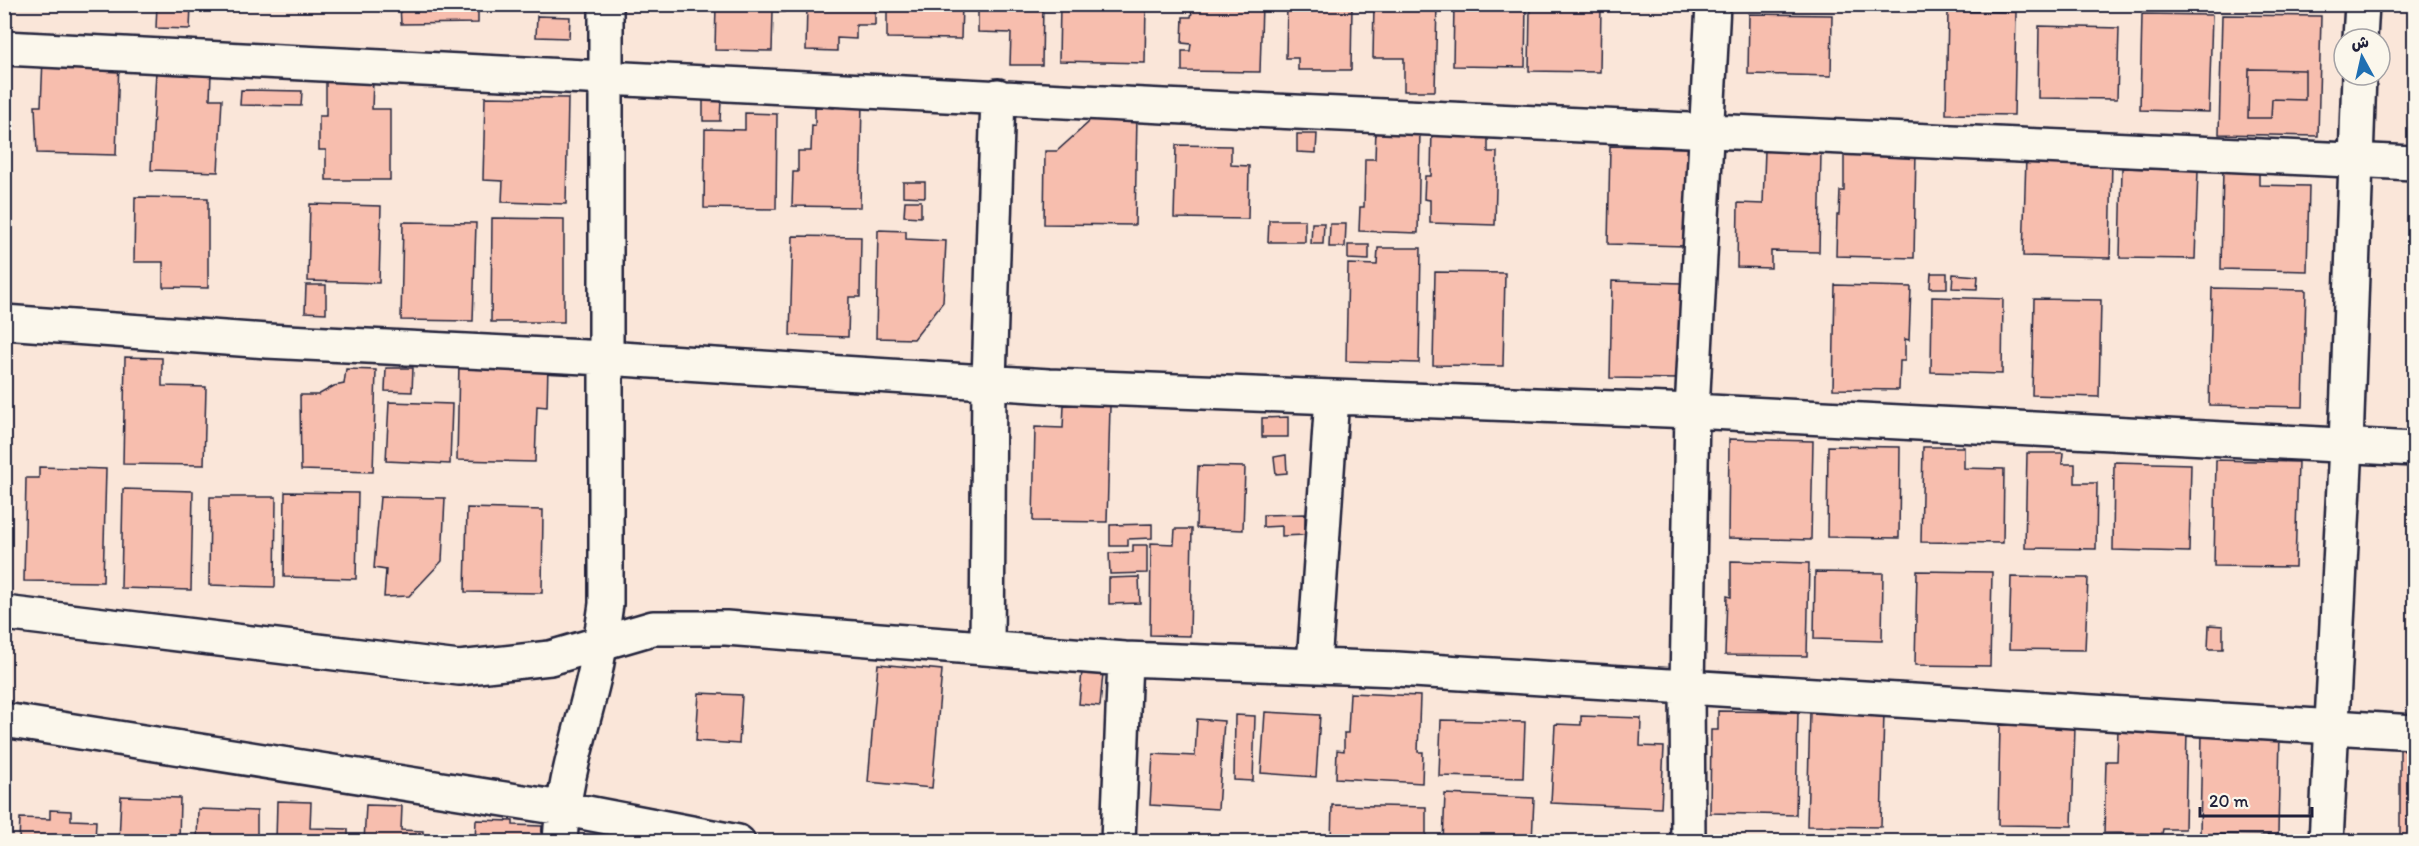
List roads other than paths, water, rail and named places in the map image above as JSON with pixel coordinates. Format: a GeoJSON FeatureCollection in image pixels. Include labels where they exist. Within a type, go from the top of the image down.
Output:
{"type":"FeatureCollection","features":[{"type":"Feature","properties":{"kind":"street"},"geometry":{"type":"LineString","coordinates":[[560,842],[561,808],[600,644],[606,604],[606,4]]}},
{"type":"Feature","properties":{"kind":"street"},"geometry":{"type":"LineString","coordinates":[[1688,842],[1687,686],[1692,411],[1713,4]]}},
{"type":"Feature","properties":{"kind":"street"},"geometry":{"type":"LineString","coordinates":[[2361,27],[2362,4]]}},
{"type":"Feature","properties":{"kind":"street"},"geometry":{"type":"LineString","coordinates":[[4,48],[605,76],[1164,106],[2415,163]]}},
{"type":"Feature","properties":{"kind":"street"},"geometry":{"type":"LineString","coordinates":[[2326,842],[2346,445],[2359,87]]}},
{"type":"Feature","properties":{"kind":"street"},"geometry":{"type":"LineString","coordinates":[[987,648],[989,381],[998,96]]}},
{"type":"Feature","properties":{"kind":"street"},"geometry":{"type":"LineString","coordinates":[[4,322],[267,341],[989,381],[1692,411],[2415,449]]}},
{"type":"Feature","properties":{"kind":"street"},"geometry":{"type":"LineString","coordinates":[[1314,665],[1332,397]]}},
{"type":"Feature","properties":{"kind":"street"},"geometry":{"type":"LineString","coordinates":[[4,613],[459,668],[550,658],[653,628],[678,626],[1125,659],[1314,665],[1687,686],[2415,732]]}},
{"type":"Feature","properties":{"kind":"street"},"geometry":{"type":"LineString","coordinates":[[1118,842],[1125,659]]}},
{"type":"Feature","properties":{"kind":"street"},"geometry":{"type":"LineString","coordinates":[[4,720],[561,808],[738,842]]}}]}
